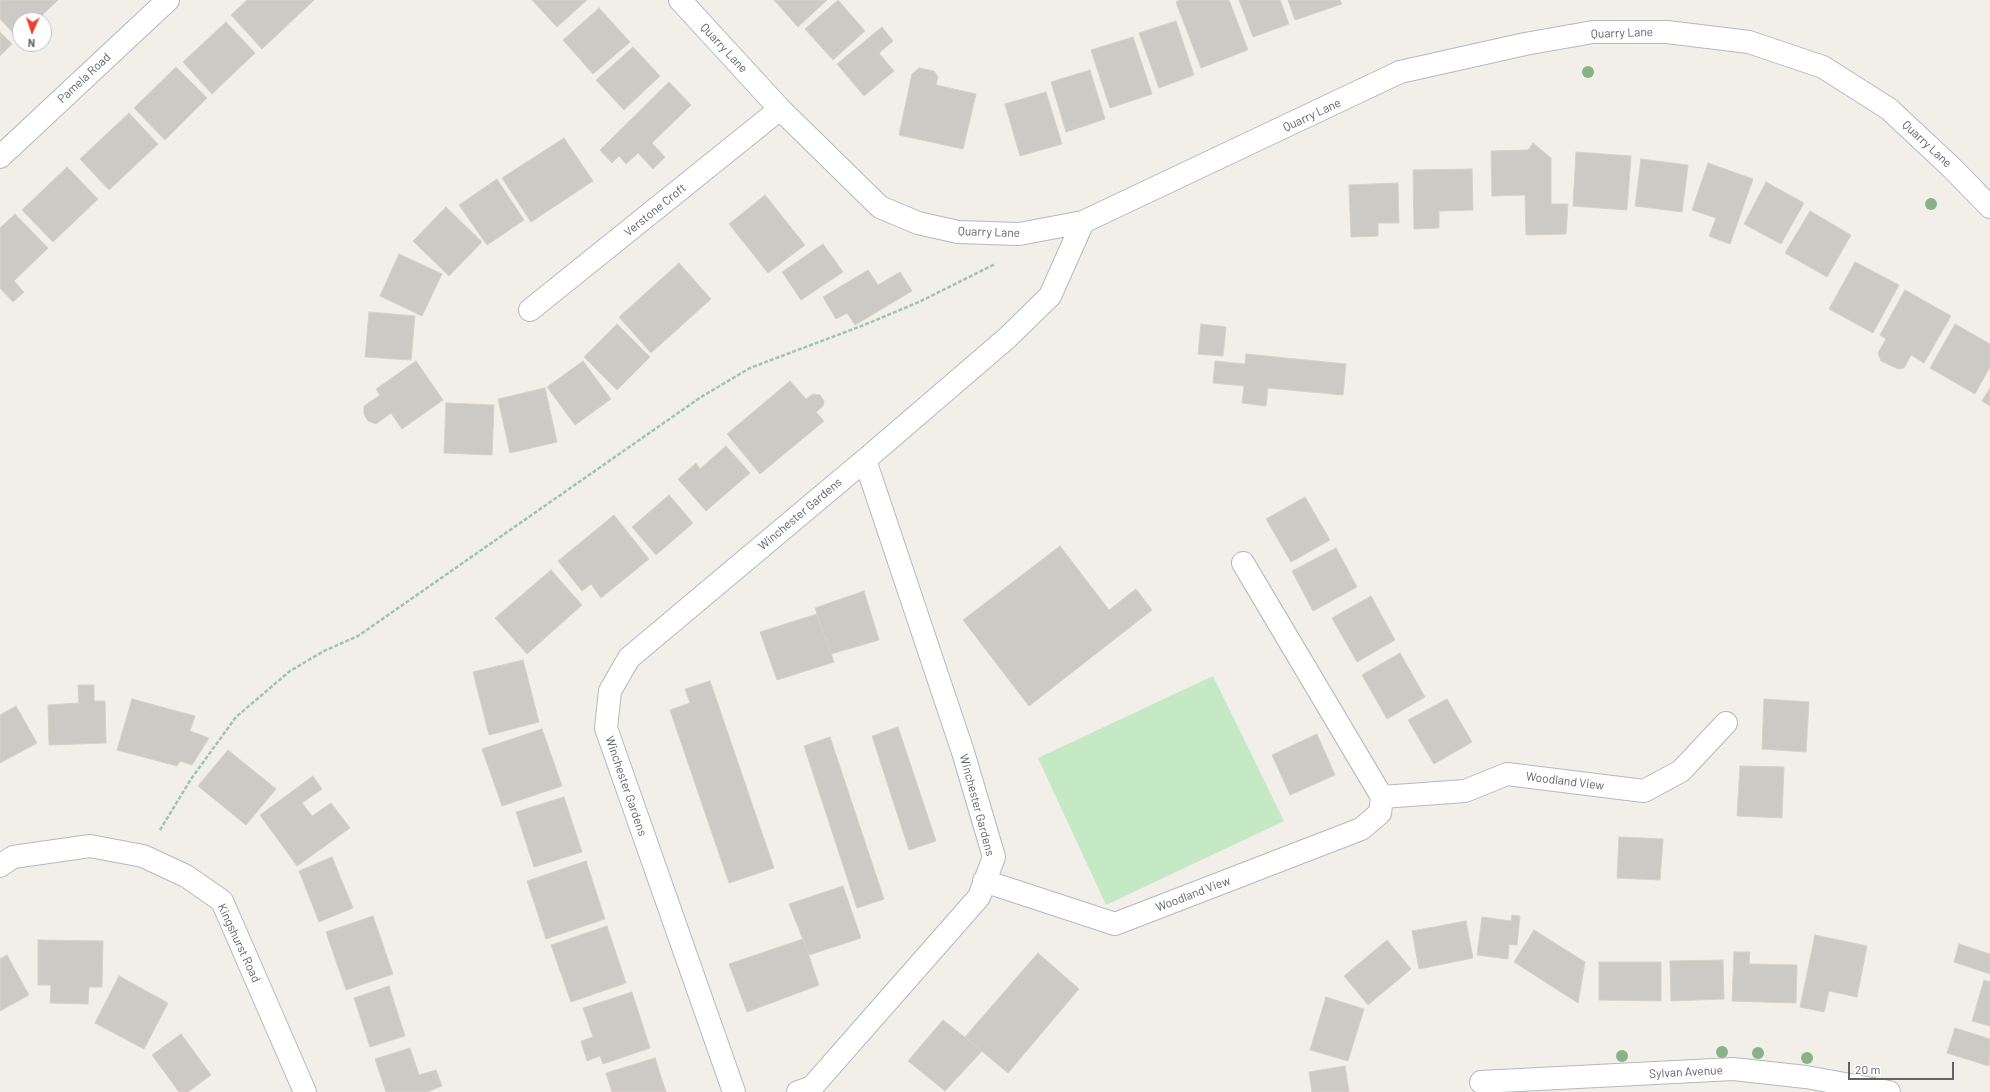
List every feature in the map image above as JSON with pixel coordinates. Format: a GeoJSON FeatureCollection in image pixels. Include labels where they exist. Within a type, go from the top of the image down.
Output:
{"type":"FeatureCollection","features":[{"type":"Feature","properties":{"kind":"street","name":"Pamela Road"},"geometry":{"type":"LineString","coordinates":[[0,157],[168,0]]}},
{"type":"Feature","properties":{"kind":"street","name":"Quarry Lane"},"geometry":{"type":"LineString","coordinates":[[680,0],[780,110],[880,207],[918,223],[958,232],[1019,234],[1083,222],[1400,72],[1525,44],[1592,32],[1668,32],[1749,42],[1823,67],[1889,109],[1952,168],[1990,207]]}},
{"type":"Feature","properties":{"kind":"street","name":"Verstone Croft"},"geometry":{"type":"LineString","coordinates":[[530,310],[780,110]]}},
{"type":"Feature","properties":{"kind":"street","name":"Winchester Gardens"},"geometry":{"type":"LineString","coordinates":[[734,1092],[606,728],[610,691],[629,658],[865,460],[1007,338],[1050,296],[1083,222]]}},
{"type":"Feature","properties":{"kind":"street","name":"Winchester Gardens"},"geometry":{"type":"LineString","coordinates":[[798,1092],[812,1087],[978,897],[994,857],[964,752],[865,460]]}},
{"type":"Feature","properties":{"kind":"street"},"geometry":{"type":"LineString","coordinates":[[1243,563],[1382,797]]}},
{"type":"Feature","properties":{"kind":"street","name":"Woodland View"},"geometry":{"type":"LineString","coordinates":[[984,881],[1115,924],[1361,829],[1380,813],[1382,797],[1464,791],[1507,774],[1644,791],[1681,772],[1726,723]]}},
{"type":"Feature","properties":{"kind":"street","name":"Kingshurst Road"},"geometry":{"type":"LineString","coordinates":[[0,866],[13,857],[90,846],[143,856],[186,876],[222,900],[305,1092]]}},
{"type":"Feature","properties":{"kind":"street","name":"Sylvan Avenue"},"geometry":{"type":"LineString","coordinates":[[1481,1082],[1733,1069],[1806,1077],[1889,1092]]}},
{"type":"Feature","properties":{"kind":"path"},"geometry":{"type":"LineString","coordinates":[[143,856],[191,779],[236,717],[290,671],[324,651],[358,636],[701,397],[750,368],[864,325],[919,302],[999,262]]}},
{"type":"Feature","properties":{"kind":"green space"},"geometry":{"type":"Polygon","coordinates":[[[1213,676],[1284,821],[1106,905],[1038,758],[1213,676]]]}},
{"type":"Feature","properties":{"kind":"building"},"geometry":{"type":"Polygon","coordinates":[[[0,0],[58,0],[45,12],[12,12],[12,32],[0,19],[0,0]]]}},
{"type":"Feature","properties":{"kind":"building"},"geometry":{"type":"Polygon","coordinates":[[[247,0],[314,0],[262,49],[231,15],[247,0]]]}},
{"type":"Feature","properties":{"kind":"building"},"geometry":{"type":"Polygon","coordinates":[[[532,0],[587,0],[557,27],[532,0]]]}},
{"type":"Feature","properties":{"kind":"building"},"geometry":{"type":"Polygon","coordinates":[[[774,0],[827,0],[798,27],[774,0]]]}},
{"type":"Feature","properties":{"kind":"building"},"geometry":{"type":"Polygon","coordinates":[[[838,0],[865,31],[833,60],[805,29],[838,0]]]}},
{"type":"Feature","properties":{"kind":"building"},"geometry":{"type":"Polygon","coordinates":[[[1180,0],[1229,0],[1248,50],[1201,68],[1176,2],[1180,0]]]}},
{"type":"Feature","properties":{"kind":"building"},"geometry":{"type":"Polygon","coordinates":[[[1239,0],[1280,0],[1289,24],[1253,37],[1239,0]]]}},
{"type":"Feature","properties":{"kind":"building"},"geometry":{"type":"Polygon","coordinates":[[[1288,0],[1340,0],[1342,4],[1295,20],[1288,0]]]}},
{"type":"Feature","properties":{"kind":"building"},"geometry":{"type":"Polygon","coordinates":[[[599,8],[630,42],[593,74],[563,40],[599,8]]]}},
{"type":"Feature","properties":{"kind":"building"},"geometry":{"type":"Polygon","coordinates":[[[1176,21],[1194,75],[1159,88],[1139,33],[1176,21]]]}},
{"type":"Feature","properties":{"kind":"building"},"geometry":{"type":"Polygon","coordinates":[[[226,22],[255,53],[212,94],[183,62],[226,22]]]}},
{"type":"Feature","properties":{"kind":"building"},"geometry":{"type":"Polygon","coordinates":[[[882,27],[893,41],[879,53],[894,71],[864,96],[837,64],[882,27]]]}},
{"type":"Feature","properties":{"kind":"building"},"geometry":{"type":"Polygon","coordinates":[[[0,32],[12,44],[0,56],[0,32]]]}},
{"type":"Feature","properties":{"kind":"building"},"geometry":{"type":"Polygon","coordinates":[[[1133,37],[1152,94],[1110,108],[1091,50],[1133,37]]]}},
{"type":"Feature","properties":{"kind":"building"},"geometry":{"type":"Polygon","coordinates":[[[633,47],[660,76],[624,110],[596,80],[633,47]]]}},
{"type":"Feature","properties":{"kind":"building"},"geometry":{"type":"Polygon","coordinates":[[[176,67],[207,98],[165,140],[134,108],[176,67]]]}},
{"type":"Feature","properties":{"kind":"building"},"geometry":{"type":"Polygon","coordinates":[[[919,68],[934,71],[938,77],[936,85],[976,94],[963,149],[899,135],[912,74],[919,68]]]}},
{"type":"Feature","properties":{"kind":"building"},"geometry":{"type":"Polygon","coordinates":[[[1090,70],[1105,119],[1066,132],[1051,82],[1090,70]]]}},
{"type":"Feature","properties":{"kind":"building"},"geometry":{"type":"Polygon","coordinates":[[[669,82],[691,105],[652,143],[665,157],[653,169],[638,153],[626,164],[619,156],[612,163],[600,150],[669,82]]]}},
{"type":"Feature","properties":{"kind":"building"},"geometry":{"type":"Polygon","coordinates":[[[1046,92],[1062,144],[1020,156],[1005,104],[1046,92]]]}},
{"type":"Feature","properties":{"kind":"building"},"geometry":{"type":"Polygon","coordinates":[[[129,113],[158,144],[109,190],[80,159],[129,113]]]}},
{"type":"Feature","properties":{"kind":"building"},"geometry":{"type":"Polygon","coordinates":[[[564,138],[593,181],[531,222],[502,178],[564,138]]]}},
{"type":"Feature","properties":{"kind":"building"},"geometry":{"type":"Polygon","coordinates":[[[1533,143],[1551,158],[1551,204],[1568,204],[1566,234],[1526,235],[1525,195],[1492,196],[1491,151],[1528,150],[1533,143]]]}},
{"type":"Feature","properties":{"kind":"building"},"geometry":{"type":"Polygon","coordinates":[[[1576,152],[1631,156],[1627,210],[1573,206],[1576,152]]]}},
{"type":"Feature","properties":{"kind":"building"},"geometry":{"type":"Polygon","coordinates":[[[1641,159],[1688,165],[1682,212],[1635,206],[1641,159]]]}},
{"type":"Feature","properties":{"kind":"building"},"geometry":{"type":"Polygon","coordinates":[[[1708,163],[1753,179],[1730,244],[1709,236],[1716,218],[1692,210],[1708,163]]]}},
{"type":"Feature","properties":{"kind":"building"},"geometry":{"type":"Polygon","coordinates":[[[67,167],[98,199],[53,242],[22,210],[67,167]]]}},
{"type":"Feature","properties":{"kind":"building"},"geometry":{"type":"Polygon","coordinates":[[[1472,169],[1473,210],[1439,211],[1439,228],[1414,229],[1413,170],[1472,169]]]}},
{"type":"Feature","properties":{"kind":"building"},"geometry":{"type":"Polygon","coordinates":[[[497,179],[524,220],[487,245],[459,205],[497,179]]]}},
{"type":"Feature","properties":{"kind":"building"},"geometry":{"type":"Polygon","coordinates":[[[1766,182],[1804,203],[1781,244],[1744,224],[1766,182]]]}},
{"type":"Feature","properties":{"kind":"building"},"geometry":{"type":"Polygon","coordinates":[[[1398,183],[1399,223],[1378,223],[1378,236],[1351,237],[1349,185],[1398,183]]]}},
{"type":"Feature","properties":{"kind":"building"},"geometry":{"type":"Polygon","coordinates":[[[765,195],[805,245],[768,273],[729,224],[765,195]]]}},
{"type":"Feature","properties":{"kind":"building"},"geometry":{"type":"Polygon","coordinates":[[[446,207],[482,242],[449,276],[413,241],[446,207]]]}},
{"type":"Feature","properties":{"kind":"building"},"geometry":{"type":"Polygon","coordinates":[[[1810,211],[1851,235],[1827,277],[1785,253],[1810,211]]]}},
{"type":"Feature","properties":{"kind":"building"},"geometry":{"type":"Polygon","coordinates":[[[15,214],[48,248],[14,281],[24,292],[13,302],[0,288],[0,228],[15,214]]]}},
{"type":"Feature","properties":{"kind":"building"},"geometry":{"type":"Polygon","coordinates":[[[823,244],[843,272],[801,300],[782,272],[823,244]]]}},
{"type":"Feature","properties":{"kind":"building"},"geometry":{"type":"Polygon","coordinates":[[[399,254],[442,274],[422,316],[380,296],[399,254]]]}},
{"type":"Feature","properties":{"kind":"building"},"geometry":{"type":"Polygon","coordinates":[[[1855,262],[1899,285],[1873,333],[1829,309],[1855,262]]]}},
{"type":"Feature","properties":{"kind":"building"},"geometry":{"type":"Polygon","coordinates":[[[679,263],[711,299],[651,353],[619,317],[679,263]]]}},
{"type":"Feature","properties":{"kind":"building"},"geometry":{"type":"Polygon","coordinates":[[[868,270],[878,285],[900,272],[912,291],[855,325],[847,313],[836,319],[823,297],[868,270]]]}},
{"type":"Feature","properties":{"kind":"building"},"geometry":{"type":"Polygon","coordinates":[[[1905,290],[1951,316],[1924,363],[1911,355],[1904,368],[1898,369],[1881,361],[1878,353],[1886,339],[1880,335],[1905,290]]]}},
{"type":"Feature","properties":{"kind":"building"},"geometry":{"type":"Polygon","coordinates":[[[369,312],[415,316],[411,360],[365,357],[369,312]]]}},
{"type":"Feature","properties":{"kind":"building"},"geometry":{"type":"Polygon","coordinates":[[[617,324],[650,357],[617,390],[584,357],[617,324]]]}},
{"type":"Feature","properties":{"kind":"building"},"geometry":{"type":"Polygon","coordinates":[[[1201,324],[1226,327],[1223,356],[1198,354],[1201,324]]]}},
{"type":"Feature","properties":{"kind":"building"},"geometry":{"type":"Polygon","coordinates":[[[1955,324],[1990,344],[1990,367],[1975,394],[1930,368],[1955,324]]]}},
{"type":"Feature","properties":{"kind":"building"},"geometry":{"type":"Polygon","coordinates":[[[1246,354],[1346,364],[1343,395],[1268,388],[1266,406],[1242,403],[1244,386],[1213,383],[1215,361],[1245,364],[1246,354]]]}},
{"type":"Feature","properties":{"kind":"building"},"geometry":{"type":"Polygon","coordinates":[[[416,361],[443,400],[402,429],[391,413],[376,424],[368,421],[364,414],[364,406],[380,395],[376,389],[416,361]]]}},
{"type":"Feature","properties":{"kind":"building"},"geometry":{"type":"Polygon","coordinates":[[[583,361],[611,399],[575,425],[547,387],[583,361]]]}},
{"type":"Feature","properties":{"kind":"building"},"geometry":{"type":"Polygon","coordinates":[[[790,381],[806,399],[813,394],[820,395],[824,401],[823,406],[816,412],[824,421],[760,474],[727,434],[790,381]]]}},
{"type":"Feature","properties":{"kind":"building"},"geometry":{"type":"Polygon","coordinates":[[[545,388],[557,442],[510,453],[498,399],[545,388]]]}},
{"type":"Feature","properties":{"kind":"building"},"geometry":{"type":"Polygon","coordinates":[[[1990,388],[1990,406],[1982,401],[1990,388]]]}},
{"type":"Feature","properties":{"kind":"building"},"geometry":{"type":"Polygon","coordinates":[[[446,403],[494,405],[492,455],[444,453],[446,403]]]}},
{"type":"Feature","properties":{"kind":"building"},"geometry":{"type":"Polygon","coordinates":[[[726,446],[750,473],[706,511],[678,479],[696,463],[700,469],[726,446]]]}},
{"type":"Feature","properties":{"kind":"building"},"geometry":{"type":"Polygon","coordinates":[[[669,495],[693,523],[656,555],[632,527],[669,495]]]}},
{"type":"Feature","properties":{"kind":"building"},"geometry":{"type":"Polygon","coordinates":[[[1305,497],[1330,540],[1291,562],[1266,519],[1305,497]]]}},
{"type":"Feature","properties":{"kind":"building"},"geometry":{"type":"Polygon","coordinates":[[[614,515],[649,559],[601,598],[591,584],[582,591],[558,561],[614,515]]]}},
{"type":"Feature","properties":{"kind":"building"},"geometry":{"type":"Polygon","coordinates":[[[1060,546],[1109,610],[1136,589],[1152,610],[1029,706],[963,620],[1060,546]]]}},
{"type":"Feature","properties":{"kind":"building"},"geometry":{"type":"Polygon","coordinates":[[[1336,548],[1357,587],[1313,611],[1292,571],[1336,548]]]}},
{"type":"Feature","properties":{"kind":"building"},"geometry":{"type":"Polygon","coordinates":[[[551,570],[582,605],[527,654],[495,618],[551,570]]]}},
{"type":"Feature","properties":{"kind":"building"},"geometry":{"type":"Polygon","coordinates":[[[864,591],[879,640],[831,654],[815,608],[864,591]]]}},
{"type":"Feature","properties":{"kind":"building"},"geometry":{"type":"Polygon","coordinates":[[[1371,596],[1395,640],[1357,662],[1332,618],[1371,596]]]}},
{"type":"Feature","properties":{"kind":"building"},"geometry":{"type":"Polygon","coordinates":[[[817,614],[834,662],[777,680],[760,632],[817,614]]]}},
{"type":"Feature","properties":{"kind":"building"},"geometry":{"type":"Polygon","coordinates":[[[1400,653],[1425,697],[1387,719],[1362,675],[1400,653]]]}},
{"type":"Feature","properties":{"kind":"building"},"geometry":{"type":"Polygon","coordinates":[[[523,660],[539,722],[489,735],[473,672],[523,660]]]}},
{"type":"Feature","properties":{"kind":"building"},"geometry":{"type":"Polygon","coordinates":[[[710,681],[774,868],[729,883],[670,710],[690,703],[685,689],[710,681]]]}},
{"type":"Feature","properties":{"kind":"building"},"geometry":{"type":"Polygon","coordinates":[[[78,685],[94,685],[94,701],[105,701],[106,743],[49,745],[48,705],[79,703],[78,685]]]}},
{"type":"Feature","properties":{"kind":"building"},"geometry":{"type":"Polygon","coordinates":[[[132,699],[195,716],[190,731],[209,738],[192,765],[180,761],[177,766],[117,750],[132,699]]]}},
{"type":"Feature","properties":{"kind":"building"},"geometry":{"type":"Polygon","coordinates":[[[1447,699],[1472,742],[1434,764],[1408,720],[1447,699]]]}},
{"type":"Feature","properties":{"kind":"building"},"geometry":{"type":"Polygon","coordinates":[[[1764,699],[1809,702],[1806,752],[1762,749],[1764,699]]]}},
{"type":"Feature","properties":{"kind":"building"},"geometry":{"type":"Polygon","coordinates":[[[16,706],[37,743],[0,763],[0,715],[16,706]]]}},
{"type":"Feature","properties":{"kind":"building"},"geometry":{"type":"Polygon","coordinates":[[[898,727],[936,841],[909,850],[872,736],[898,727]]]}},
{"type":"Feature","properties":{"kind":"building"},"geometry":{"type":"Polygon","coordinates":[[[542,729],[562,786],[502,806],[482,749],[542,729]]]}},
{"type":"Feature","properties":{"kind":"building"},"geometry":{"type":"Polygon","coordinates":[[[1317,734],[1335,775],[1290,795],[1272,755],[1317,734]]]}},
{"type":"Feature","properties":{"kind":"building"},"geometry":{"type":"Polygon","coordinates":[[[830,737],[884,899],[857,908],[804,746],[830,737]]]}},
{"type":"Feature","properties":{"kind":"building"},"geometry":{"type":"Polygon","coordinates":[[[228,750],[276,789],[246,825],[198,786],[228,750]]]}},
{"type":"Feature","properties":{"kind":"building"},"geometry":{"type":"Polygon","coordinates":[[[1740,766],[1784,767],[1782,818],[1737,816],[1740,766]]]}},
{"type":"Feature","properties":{"kind":"building"},"geometry":{"type":"Polygon","coordinates":[[[313,776],[322,789],[302,803],[312,816],[331,803],[350,828],[297,866],[260,815],[313,776]]]}},
{"type":"Feature","properties":{"kind":"building"},"geometry":{"type":"Polygon","coordinates":[[[564,797],[582,852],[534,867],[516,812],[564,797]]]}},
{"type":"Feature","properties":{"kind":"building"},"geometry":{"type":"Polygon","coordinates":[[[1619,837],[1663,839],[1660,880],[1617,878],[1619,837]]]}},
{"type":"Feature","properties":{"kind":"building"},"geometry":{"type":"Polygon","coordinates":[[[332,857],[353,908],[319,922],[299,871],[332,857]]]}},
{"type":"Feature","properties":{"kind":"building"},"geometry":{"type":"Polygon","coordinates":[[[586,861],[605,919],[546,939],[527,881],[586,861]]]}},
{"type":"Feature","properties":{"kind":"building"},"geometry":{"type":"Polygon","coordinates":[[[843,886],[861,938],[809,955],[789,904],[843,886]]]}},
{"type":"Feature","properties":{"kind":"building"},"geometry":{"type":"Polygon","coordinates":[[[1512,915],[1520,916],[1517,945],[1509,944],[1508,959],[1477,955],[1482,917],[1511,921],[1512,915]]]}},
{"type":"Feature","properties":{"kind":"building"},"geometry":{"type":"Polygon","coordinates":[[[373,916],[393,974],[346,990],[326,932],[373,916]]]}},
{"type":"Feature","properties":{"kind":"building"},"geometry":{"type":"Polygon","coordinates":[[[1466,921],[1473,958],[1419,969],[1412,931],[1466,921]]]}},
{"type":"Feature","properties":{"kind":"building"},"geometry":{"type":"Polygon","coordinates":[[[607,926],[626,983],[571,1002],[551,945],[607,926]]]}},
{"type":"Feature","properties":{"kind":"building"},"geometry":{"type":"Polygon","coordinates":[[[1534,930],[1585,962],[1578,1003],[1514,962],[1534,930]]]}},
{"type":"Feature","properties":{"kind":"building"},"geometry":{"type":"Polygon","coordinates":[[[1815,935],[1867,946],[1857,997],[1829,991],[1824,1012],[1800,1007],[1815,935]]]}},
{"type":"Feature","properties":{"kind":"building"},"geometry":{"type":"Polygon","coordinates":[[[803,939],[819,985],[747,1012],[729,964],[803,939]]]}},
{"type":"Feature","properties":{"kind":"building"},"geometry":{"type":"Polygon","coordinates":[[[38,940],[103,941],[102,987],[89,987],[88,1004],[50,1003],[51,985],[38,985],[38,940]]]}},
{"type":"Feature","properties":{"kind":"building"},"geometry":{"type":"Polygon","coordinates":[[[1387,940],[1411,969],[1368,1005],[1344,976],[1387,940]]]}},
{"type":"Feature","properties":{"kind":"building"},"geometry":{"type":"Polygon","coordinates":[[[1959,944],[1990,954],[1990,974],[1954,962],[1959,944]]]}},
{"type":"Feature","properties":{"kind":"building"},"geometry":{"type":"Polygon","coordinates":[[[1734,952],[1750,952],[1749,964],[1797,965],[1796,1003],[1732,1001],[1734,952]]]}},
{"type":"Feature","properties":{"kind":"building"},"geometry":{"type":"Polygon","coordinates":[[[1038,953],[1079,989],[1008,1073],[965,1037],[1038,953]]]}},
{"type":"Feature","properties":{"kind":"building"},"geometry":{"type":"Polygon","coordinates":[[[7,955],[29,995],[0,1011],[0,959],[7,955]]]}},
{"type":"Feature","properties":{"kind":"building"},"geometry":{"type":"Polygon","coordinates":[[[1723,960],[1724,999],[1671,1001],[1670,961],[1723,960]]]}},
{"type":"Feature","properties":{"kind":"building"},"geometry":{"type":"Polygon","coordinates":[[[1599,962],[1661,962],[1661,1001],[1599,1000],[1599,962]]]}},
{"type":"Feature","properties":{"kind":"building"},"geometry":{"type":"Polygon","coordinates":[[[119,976],[168,1003],[144,1049],[95,1023],[119,976]]]}},
{"type":"Feature","properties":{"kind":"building"},"geometry":{"type":"Polygon","coordinates":[[[1984,980],[1990,982],[1990,1026],[1972,1021],[1984,980]]]}},
{"type":"Feature","properties":{"kind":"building"},"geometry":{"type":"Polygon","coordinates":[[[389,986],[405,1036],[370,1047],[354,998],[389,986]]]}},
{"type":"Feature","properties":{"kind":"building"},"geometry":{"type":"Polygon","coordinates":[[[632,992],[650,1048],[603,1064],[600,1056],[587,1061],[581,1041],[593,1037],[583,1008],[632,992]]]}},
{"type":"Feature","properties":{"kind":"building"},"geometry":{"type":"Polygon","coordinates":[[[1326,997],[1364,1009],[1348,1061],[1310,1050],[1326,997]]]}},
{"type":"Feature","properties":{"kind":"building"},"geometry":{"type":"Polygon","coordinates":[[[943,1020],[982,1051],[945,1091],[908,1061],[943,1020]]]}},
{"type":"Feature","properties":{"kind":"building"},"geometry":{"type":"Polygon","coordinates":[[[1955,1028],[1990,1039],[1989,1066],[1947,1053],[1955,1028]]]}},
{"type":"Feature","properties":{"kind":"building"},"geometry":{"type":"Polygon","coordinates":[[[181,1034],[211,1075],[188,1092],[179,1092],[152,1055],[181,1034]]]}},
{"type":"Feature","properties":{"kind":"building"},"geometry":{"type":"Polygon","coordinates":[[[410,1048],[419,1075],[436,1070],[442,1086],[427,1092],[386,1092],[375,1059],[410,1048]]]}},
{"type":"Feature","properties":{"kind":"building"},"geometry":{"type":"Polygon","coordinates":[[[655,1058],[666,1092],[612,1092],[606,1073],[655,1058]]]}},
{"type":"Feature","properties":{"kind":"building"},"geometry":{"type":"Polygon","coordinates":[[[1345,1066],[1349,1092],[1312,1092],[1309,1072],[1345,1066]]]}}]}
